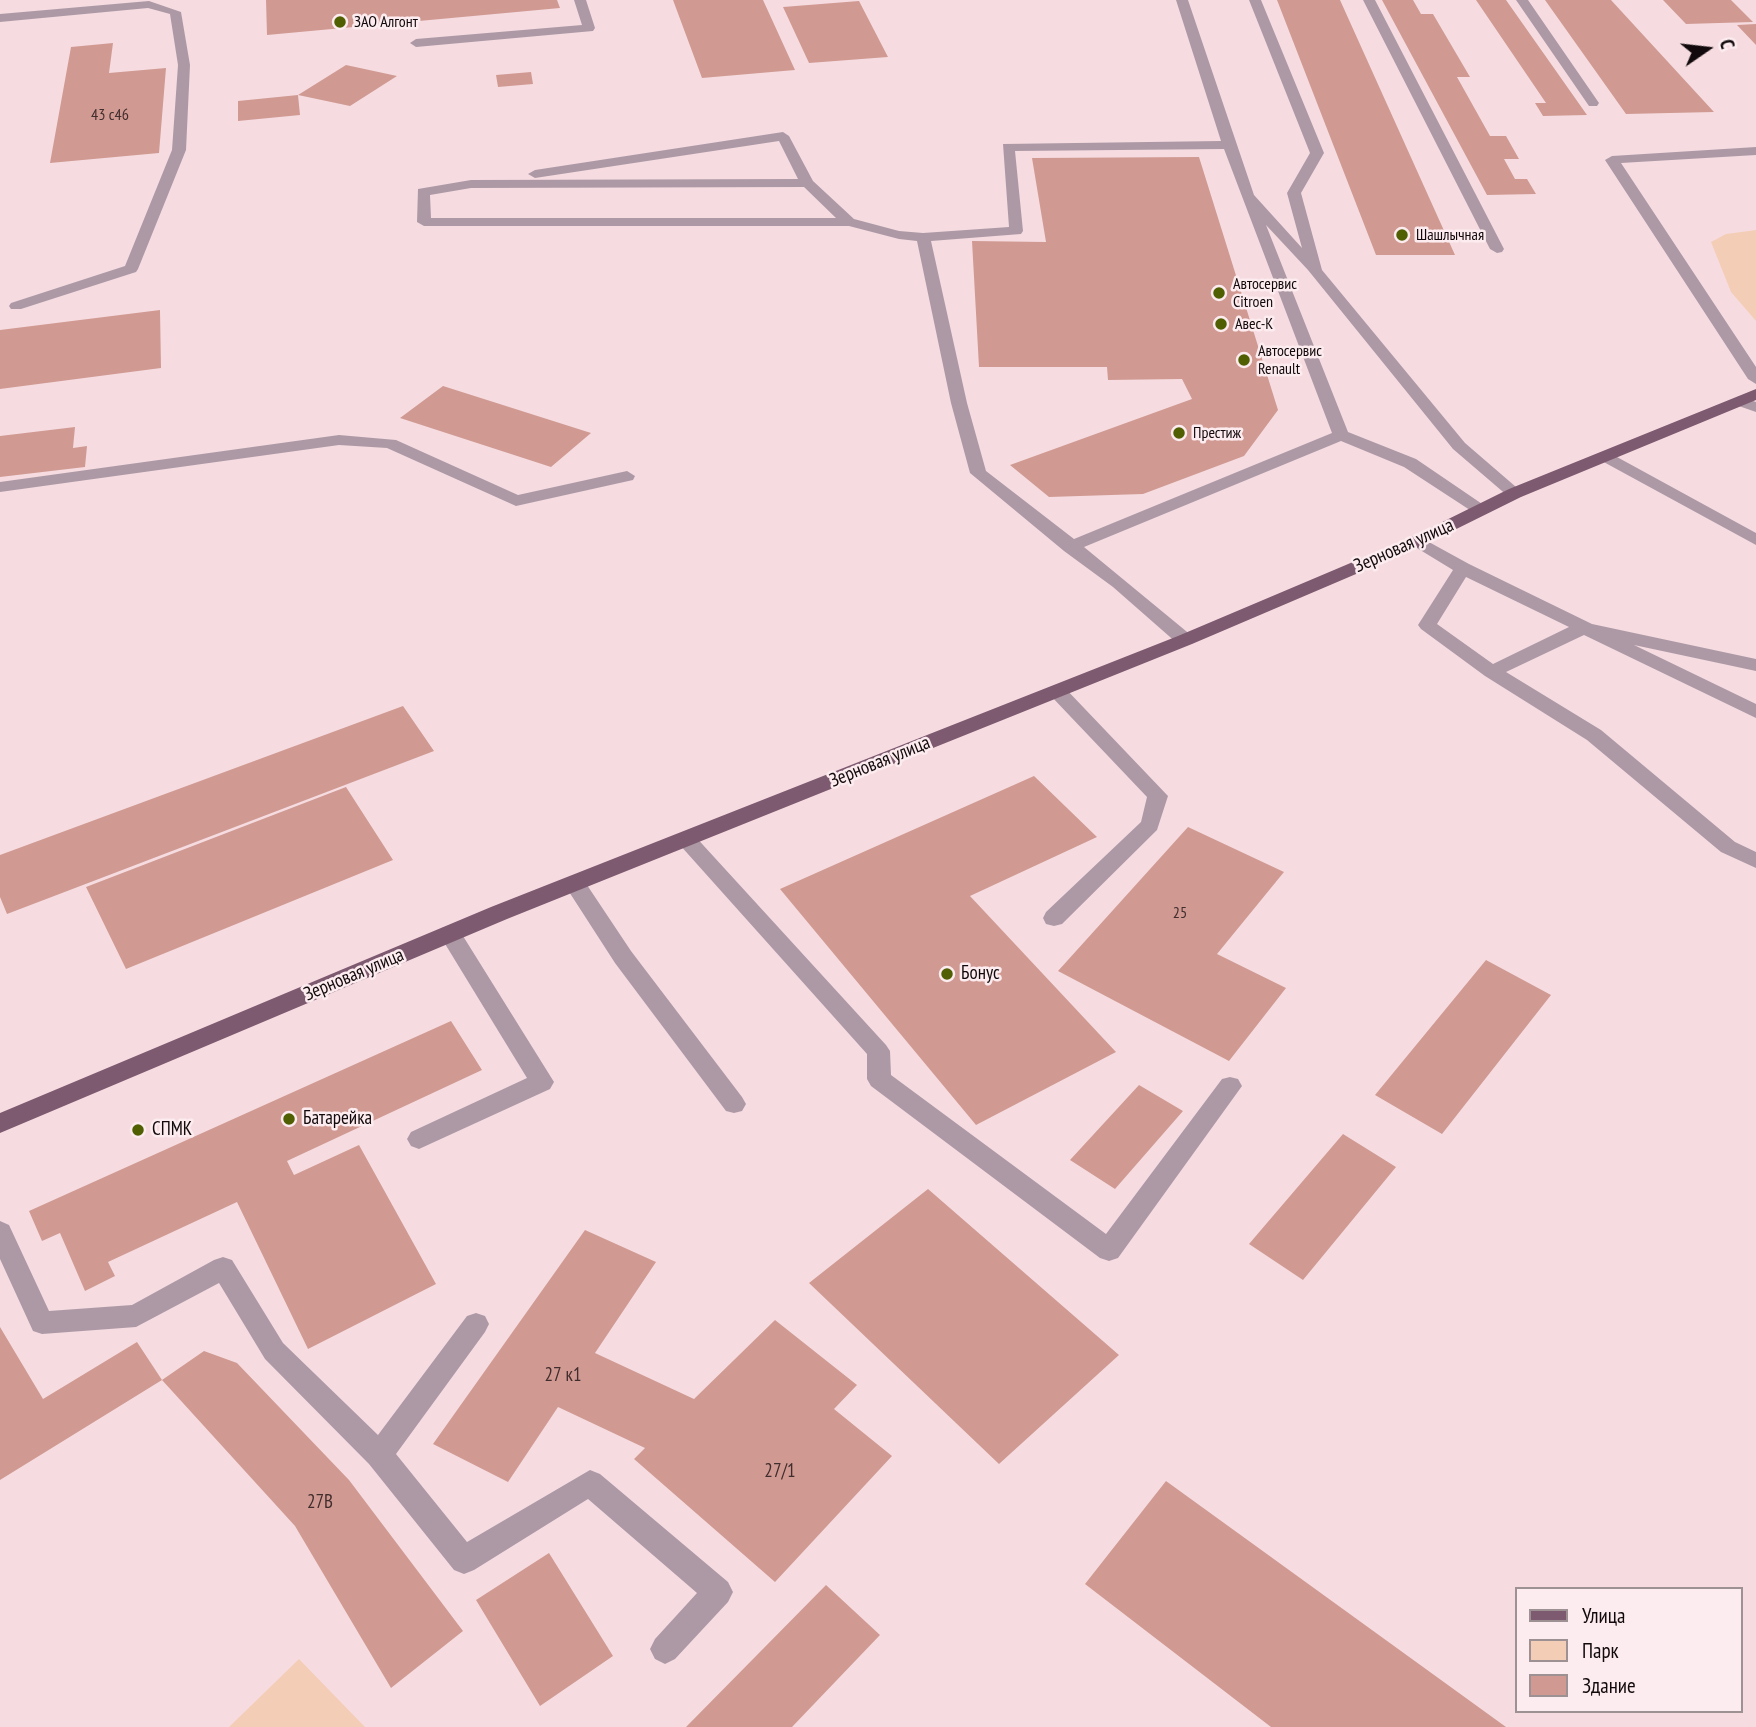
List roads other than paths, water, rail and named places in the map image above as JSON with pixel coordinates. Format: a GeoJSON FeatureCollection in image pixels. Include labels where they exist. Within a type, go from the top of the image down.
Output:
{"type":"FeatureCollection","features":[{"type":"Feature","properties":{"kind":"main road","name":"Зерновая улица"},"geometry":{"type":"LineString","coordinates":[[0,1123],[450,934],[1185,639],[1418,541],[1515,494],[1750,400]]}},
{"type":"Feature","properties":{"kind":"lane"},"geometry":{"type":"LineString","coordinates":[[416,44],[589,28],[580,0]]}},
{"type":"Feature","properties":{"kind":"lane"},"geometry":{"type":"LineString","coordinates":[[1182,0],[1229,145],[1341,435]]}},
{"type":"Feature","properties":{"kind":"lane"},"geometry":{"type":"LineString","coordinates":[[1255,0],[1317,153],[1294,193],[1315,271]]}},
{"type":"Feature","properties":{"kind":"lane"},"geometry":{"type":"LineString","coordinates":[[1369,0],[1497,249]]}},
{"type":"Feature","properties":{"kind":"lane"},"geometry":{"type":"LineString","coordinates":[[1522,0],[1593,103]]}},
{"type":"Feature","properties":{"kind":"lane"},"geometry":{"type":"LineString","coordinates":[[0,18],[149,4],[175,12],[184,65],[179,150],[131,269],[16,306]]}},
{"type":"Feature","properties":{"kind":"lane"},"geometry":{"type":"LineString","coordinates":[[849,222],[807,183],[783,136],[423,192],[424,222],[849,222],[899,235],[923,237],[1016,231],[1008,147],[1229,145]]}},
{"type":"Feature","properties":{"kind":"lane"},"geometry":{"type":"LineString","coordinates":[[1756,151],[1612,160],[1756,379]]}},
{"type":"Feature","properties":{"kind":"lane"},"geometry":{"type":"LineString","coordinates":[[471,184],[807,183]]}},
{"type":"Feature","properties":{"kind":"lane"},"geometry":{"type":"LineString","coordinates":[[1248,196],[1315,271],[1459,446],[1515,494]]}},
{"type":"Feature","properties":{"kind":"lane"},"geometry":{"type":"LineString","coordinates":[[923,237],[959,403],[978,473],[1119,583],[1185,639]]}},
{"type":"Feature","properties":{"kind":"lane"},"geometry":{"type":"LineString","coordinates":[[1070,547],[1341,435],[1409,463],[1482,510]]}},
{"type":"Feature","properties":{"kind":"lane"},"geometry":{"type":"LineString","coordinates":[[0,487],[339,440],[390,443],[516,501],[627,476]]}},
{"type":"Feature","properties":{"kind":"lane"},"geometry":{"type":"LineString","coordinates":[[1606,456],[1756,540]]}},
{"type":"Feature","properties":{"kind":"lane"},"geometry":{"type":"LineString","coordinates":[[1418,541],[1463,568],[1756,712]]}},
{"type":"Feature","properties":{"kind":"lane"},"geometry":{"type":"LineString","coordinates":[[1463,568],[1427,625],[1492,672],[1594,735],[1728,847],[1756,861]]}},
{"type":"Feature","properties":{"kind":"lane"},"geometry":{"type":"LineString","coordinates":[[1492,672],[1583,628],[1756,665]]}},
{"type":"Feature","properties":{"kind":"lane"},"geometry":{"type":"LineString","coordinates":[[1054,918],[1150,825],[1158,796],[1057,691]]}},
{"type":"Feature","properties":{"kind":"lane"},"geometry":{"type":"LineString","coordinates":[[686,839],[878,1051],[880,1079],[1109,1250],[1230,1086]]}},
{"type":"Feature","properties":{"kind":"lane"},"geometry":{"type":"LineString","coordinates":[[575,884],[623,957],[734,1104]]}},
{"type":"Feature","properties":{"kind":"lane"},"geometry":{"type":"LineString","coordinates":[[419,1139],[542,1082],[450,934]]}},
{"type":"Feature","properties":{"kind":"lane"},"geometry":{"type":"LineString","coordinates":[[0,1232],[42,1323],[136,1316],[223,1268],[274,1351],[379,1455],[464,1559],[590,1483],[718,1592],[665,1649]]}},
{"type":"Feature","properties":{"kind":"lane"},"geometry":{"type":"LineString","coordinates":[[379,1455],[476,1324]]}},
{"type":"Feature","properties":{"kind":"place","name":"ЗАО Алгонт"},"geometry":{"type":"Point","coordinates":[340,22]}},
{"type":"Feature","properties":{"kind":"place","name":"Шашлычная"},"geometry":{"type":"Point","coordinates":[1402,235]}},
{"type":"Feature","properties":{"kind":"place","name":"Автосервис Citroen"},"geometry":{"type":"Point","coordinates":[1219,293]}},
{"type":"Feature","properties":{"kind":"place","name":"Авес-К"},"geometry":{"type":"Point","coordinates":[1221,324]}},
{"type":"Feature","properties":{"kind":"place","name":"Автосервис Renault"},"geometry":{"type":"Point","coordinates":[1244,360]}},
{"type":"Feature","properties":{"kind":"place","name":"Престиж"},"geometry":{"type":"Point","coordinates":[1179,433]}},
{"type":"Feature","properties":{"kind":"place","name":"Бонус"},"geometry":{"type":"Point","coordinates":[947,974]}},
{"type":"Feature","properties":{"kind":"place","name":"Батарейка"},"geometry":{"type":"Point","coordinates":[289,1119]}},
{"type":"Feature","properties":{"kind":"place","name":"СПМК"},"geometry":{"type":"Point","coordinates":[138,1130]}}]}
